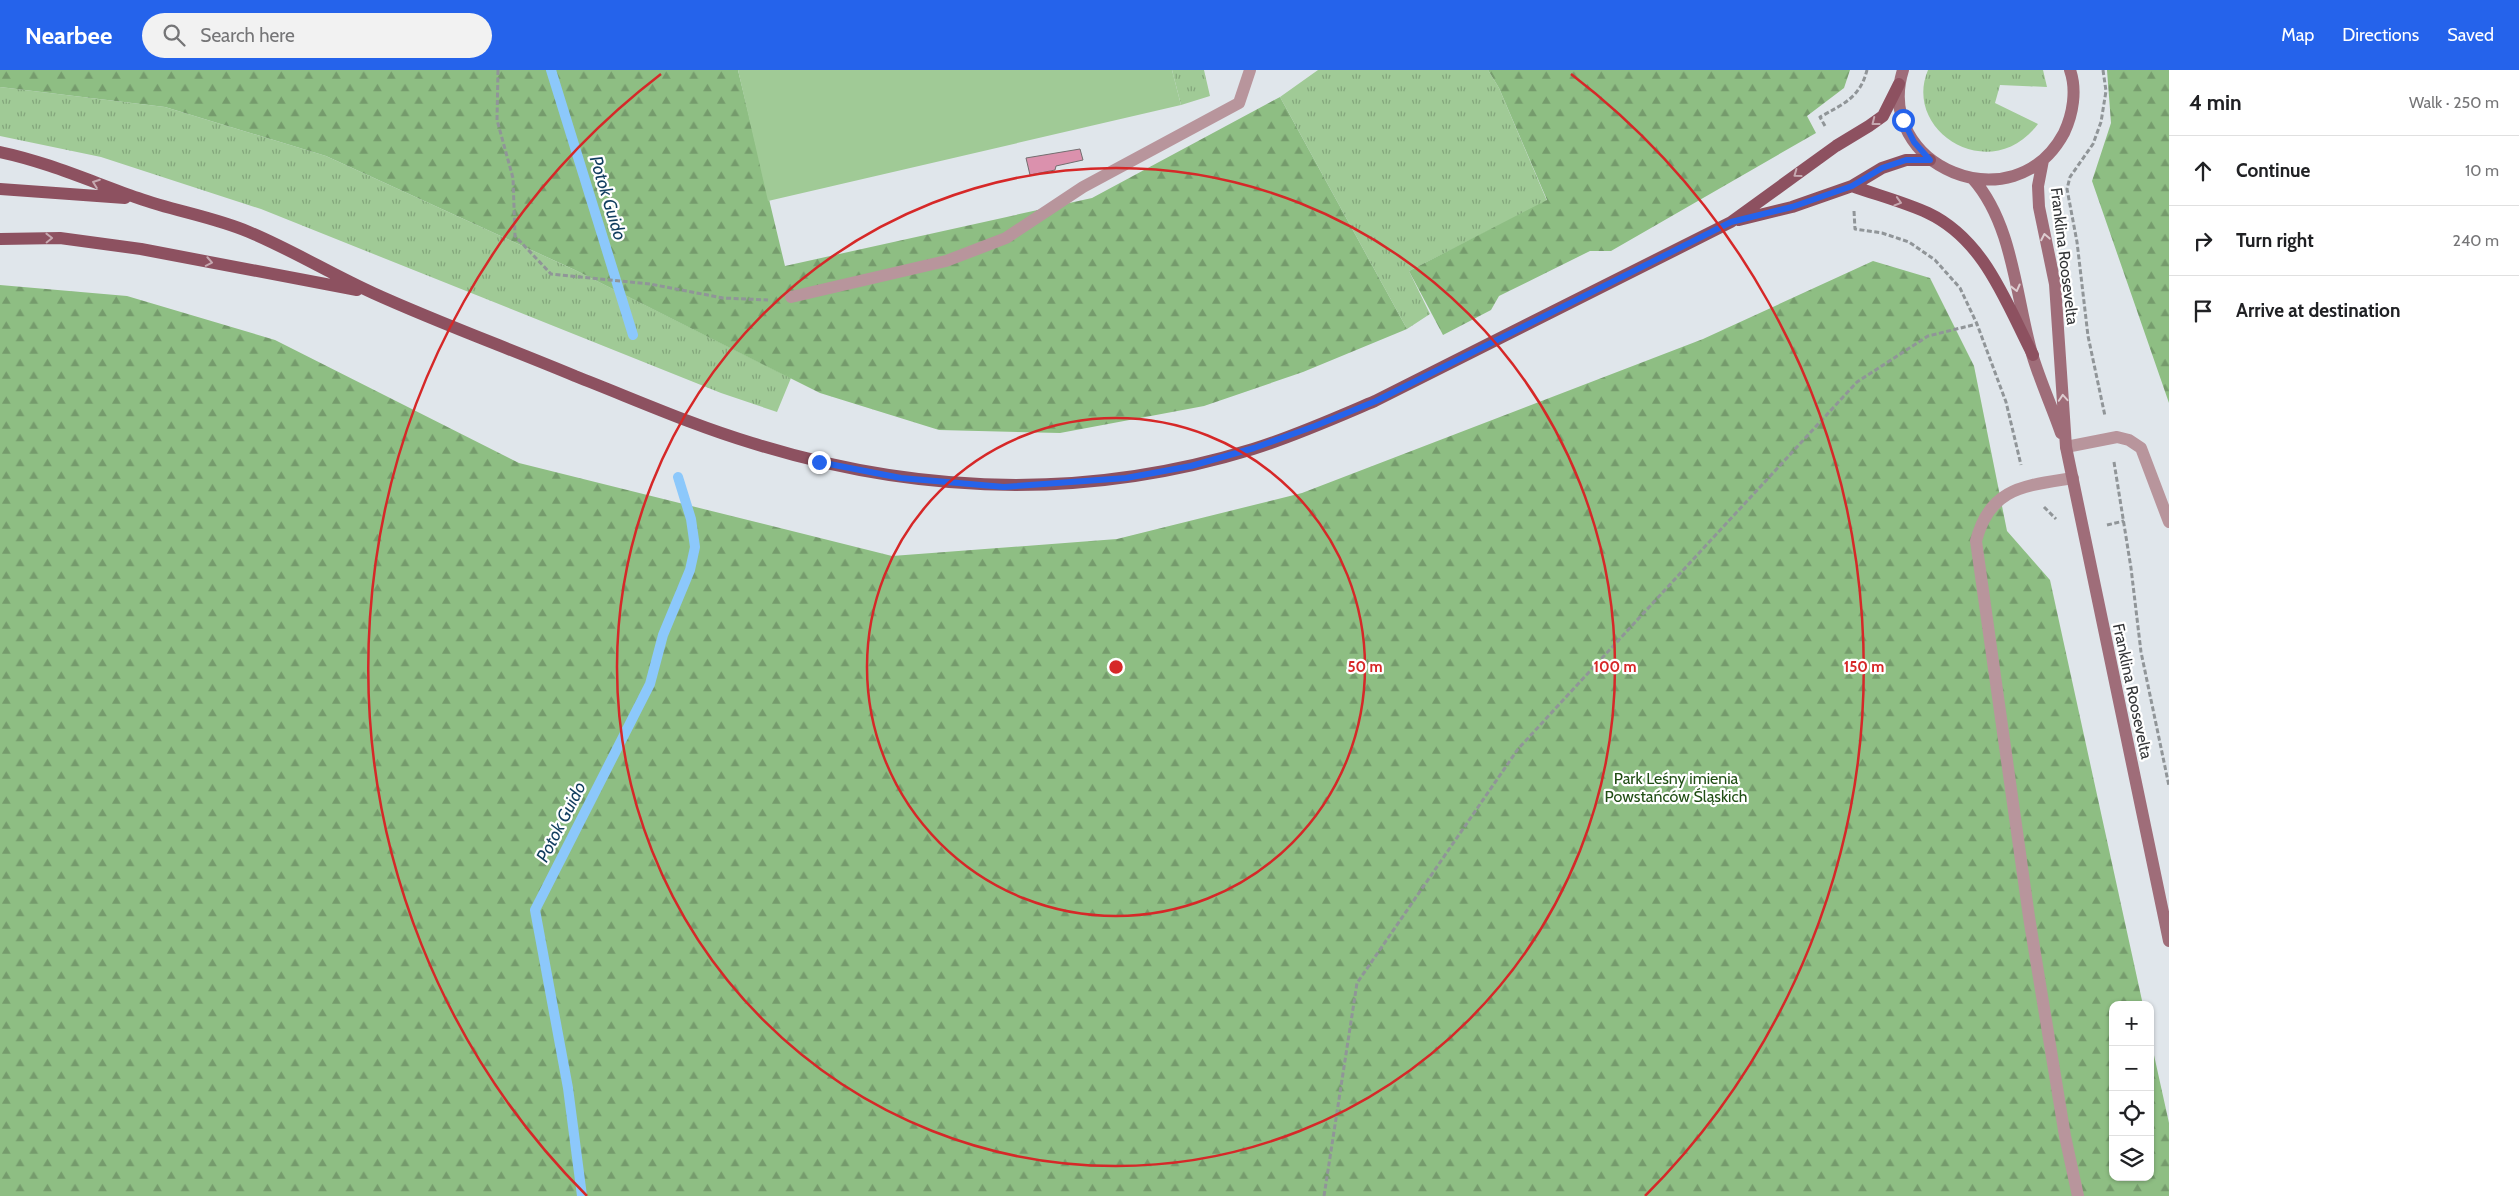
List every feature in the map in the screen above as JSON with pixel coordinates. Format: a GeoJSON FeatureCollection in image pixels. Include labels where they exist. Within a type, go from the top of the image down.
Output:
{"type":"FeatureCollection","features":[{"type":"Feature","properties":{"kind":"main road"},"geometry":{"type":"LineString","coordinates":[[0,152],[28,158],[142,200],[247,231],[374,294],[699,425],[752,443],[819,462],[901,478],[949,484],[1004,487],[1126,478],[1191,466],[1254,448],[1315,426],[1435,373],[1731,222],[1836,146],[1883,116],[1899,84]]}},
{"type":"Feature","properties":{"kind":"main road"},"geometry":{"type":"LineString","coordinates":[[1731,222],[1792,207],[1852,186],[1890,165],[1906,160],[1930,160]]}},
{"type":"Feature","properties":{"kind":"main road"},"geometry":{"type":"LineString","coordinates":[[1852,186],[1929,214],[1953,229],[1983,259],[2033,355]]}},
{"type":"Feature","properties":{"kind":"main road"},"geometry":{"type":"LineString","coordinates":[[0,189],[142,200]]}},
{"type":"Feature","properties":{"kind":"main road"},"geometry":{"type":"LineString","coordinates":[[0,239],[60,238],[141,248],[374,294]]}},
{"type":"Feature","properties":{"kind":"street"},"geometry":{"type":"LineString","coordinates":[[1903,70],[1899,84],[1903,120],[1914,142],[1930,160],[1952,172],[1973,179],[1997,180],[2023,172],[2043,160],[2057,145],[2068,125],[2073,104],[2073,80],[2070,70]]}},
{"type":"Feature","properties":{"kind":"street","name":"Franklina Roosevelta"},"geometry":{"type":"LineString","coordinates":[[2043,160],[2038,186],[2039,206],[2055,284],[2066,447]]}},
{"type":"Feature","properties":{"kind":"street","name":"Franklina Roosevelta"},"geometry":{"type":"LineString","coordinates":[[1973,179],[1985,192],[1998,216],[2033,355],[2066,447],[2169,941]]}},
{"type":"Feature","properties":{"kind":"lane"},"geometry":{"type":"LineString","coordinates":[[791,296],[946,261],[1006,238],[1083,187],[1239,103],[1250,70]]}},
{"type":"Feature","properties":{"kind":"lane"},"geometry":{"type":"LineString","coordinates":[[2066,447],[2117,437],[2129,440],[2141,448],[2169,522]]}},
{"type":"Feature","properties":{"kind":"lane"},"geometry":{"type":"LineString","coordinates":[[2073,478],[2026,487],[2003,497],[1991,507],[1981,521],[1976,541],[2029,917],[2065,1136],[2078,1196]]}},
{"type":"Feature","properties":{"kind":"path"},"geometry":{"type":"LineString","coordinates":[[498,70],[497,120],[513,178],[515,236],[551,274],[650,284],[723,298],[773,300],[791,296]]}},
{"type":"Feature","properties":{"kind":"path"},"geometry":{"type":"LineString","coordinates":[[1836,146],[1820,117],[1850,100],[1860,90],[1867,70]]}},
{"type":"Feature","properties":{"kind":"path"},"geometry":{"type":"LineString","coordinates":[[1852,186],[1855,229],[1882,233],[1909,242],[1935,260],[1960,288],[1977,324],[2006,402],[2030,502],[2041,505],[2052,512],[2058,522],[2062,535],[2084,531]]}},
{"type":"Feature","properties":{"kind":"path"},"geometry":{"type":"LineString","coordinates":[[1324,1196],[1357,983],[1518,749],[1857,382],[1928,336],[1977,324]]}},
{"type":"Feature","properties":{"kind":"green space"},"geometry":{"type":"Polygon","coordinates":[[[0,70],[738,70],[785,266],[1092,198],[1280,97],[1407,329],[1303,372],[1204,406],[1060,433],[939,430],[820,393],[575,270],[326,156],[165,107],[0,87],[0,70]]]}},
{"type":"Feature","properties":{"kind":"green space"},"geometry":{"type":"Polygon","coordinates":[[[738,70],[1172,70],[1181,105],[768,201],[738,70]]]}},
{"type":"Feature","properties":{"kind":"green space"},"geometry":{"type":"Polygon","coordinates":[[[1172,70],[1204,70],[1210,96],[1181,105],[1172,70]]]}},
{"type":"Feature","properties":{"kind":"green space"},"geometry":{"type":"Polygon","coordinates":[[[1318,70],[1488,70],[1499,88],[1547,201],[1409,271],[1430,314],[1407,329],[1280,97],[1318,70]]]}},
{"type":"Feature","properties":{"kind":"green space"},"geometry":{"type":"Polygon","coordinates":[[[1488,70],[1850,70],[1844,88],[1807,116],[1816,133],[1611,251],[1590,251],[1499,296],[1491,310],[1443,335],[1409,271],[1547,200],[1499,88],[1488,70]]]}},
{"type":"Feature","properties":{"kind":"green space"},"geometry":{"type":"Polygon","coordinates":[[[1928,70],[2043,70],[2047,87],[2000,85],[1995,103],[2038,124],[2018,142],[1997,151],[1975,151],[1955,143],[1939,131],[1927,113],[1923,92],[1928,70]]]}},
{"type":"Feature","properties":{"kind":"green space"},"geometry":{"type":"Polygon","coordinates":[[[2107,70],[2169,70],[2169,403],[2092,181],[2111,123],[2107,70]]]}},
{"type":"Feature","properties":{"kind":"green space"},"geometry":{"type":"Polygon","coordinates":[[[0,87],[165,107],[326,156],[575,270],[791,378],[777,412],[721,393],[261,209],[101,157],[0,136],[0,87]]]}},
{"type":"Feature","properties":{"kind":"green space","name":"Park Leśny imienia Powstańców Śląskich"},"geometry":{"type":"Polygon","coordinates":[[[1873,261],[1930,278],[1974,366],[2007,531],[2050,580],[2142,1001],[2109,1001],[2109,1181],[2154,1181],[2154,1055],[2169,1123],[2169,1196],[0,1196],[0,285],[127,296],[275,340],[519,463],[892,556],[1117,539],[1302,493],[1703,339],[1873,261]]]}},
{"type":"Feature","properties":{"kind":"building"},"geometry":{"type":"Polygon","coordinates":[[[1080,149],[1083,160],[1056,166],[1055,170],[1030,175],[1026,158],[1080,149]]]}},
{"type":"Feature","properties":{"kind":"waterway","name":"Potok Guido"},"geometry":{"type":"LineString","coordinates":[[551,70],[633,335]]}},
{"type":"Feature","properties":{"kind":"waterway","name":"Potok Guido"},"geometry":{"type":"LineString","coordinates":[[582,1196],[568,1088],[535,910],[650,684],[663,635],[690,570],[695,547],[691,519],[678,477]]}},
{"type":"Feature","properties":{"kind":"route"},"geometry":{"type":"LineString","coordinates":[[819,462],[901,478],[949,484],[1004,487],[1126,478],[1191,466],[1254,448],[1376,401],[1435,373],[1731,222],[1792,207],[1852,186],[1882,168],[1906,160],[1930,160],[1914,142],[1903,120]]}}]}
